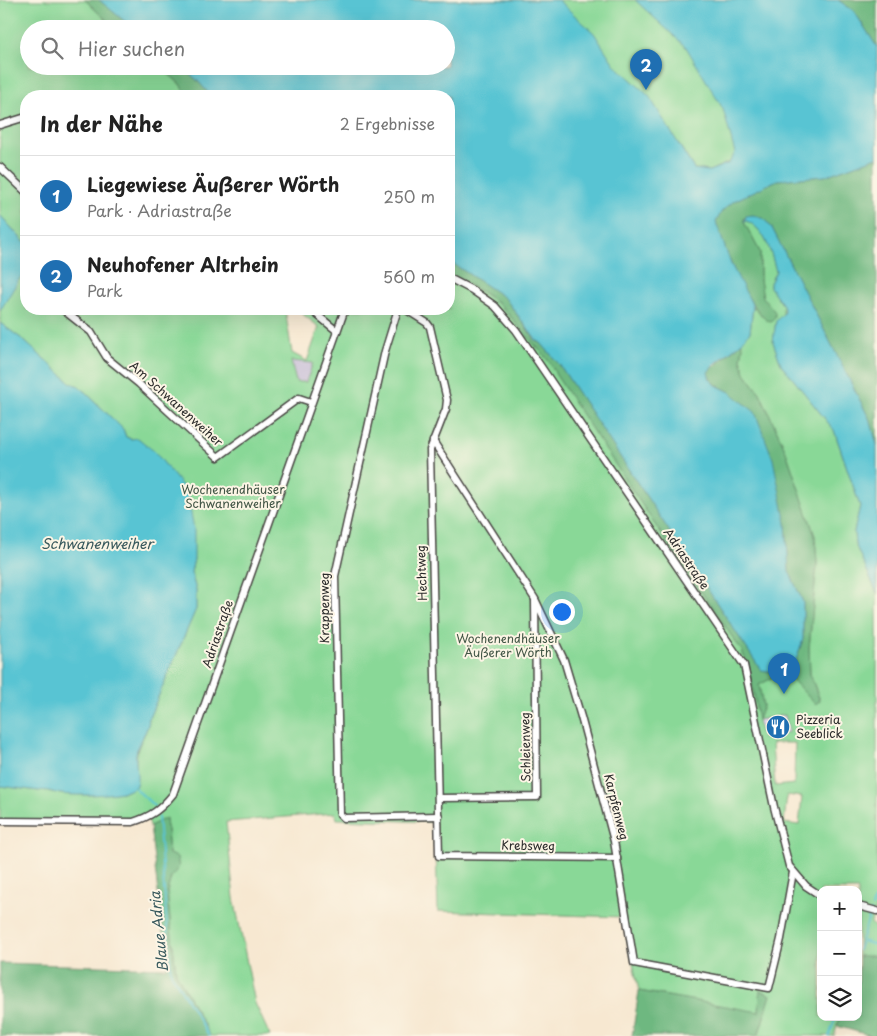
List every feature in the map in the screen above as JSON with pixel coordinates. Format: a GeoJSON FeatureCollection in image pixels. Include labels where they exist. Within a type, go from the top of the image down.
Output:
{"type":"FeatureCollection","features":[{"type":"Feature","properties":{"kind":"street"},"geometry":{"type":"LineString","coordinates":[[0,125],[20,119]]}},
{"type":"Feature","properties":{"kind":"street"},"geometry":{"type":"LineString","coordinates":[[0,167],[20,186]]}},
{"type":"Feature","properties":{"kind":"street","name":"Adriastraße"},"geometry":{"type":"LineString","coordinates":[[455,281],[495,306],[512,325],[744,665],[774,807],[789,866],[806,886],[817,893]]}},
{"type":"Feature","properties":{"kind":"street","name":"Am Schwanenweiher"},"geometry":{"type":"LineString","coordinates":[[70,315],[91,332],[107,358],[139,384],[218,457],[300,398],[311,402]]}},
{"type":"Feature","properties":{"kind":"street"},"geometry":{"type":"LineString","coordinates":[[317,315],[337,331]]}},
{"type":"Feature","properties":{"kind":"street","name":"Adriastraße"},"geometry":{"type":"LineString","coordinates":[[0,821],[133,822],[148,817],[163,807],[174,794],[343,315]]}},
{"type":"Feature","properties":{"kind":"street","name":"Krappenweg"},"geometry":{"type":"LineString","coordinates":[[396,315],[388,340],[335,576],[340,814],[344,818],[439,816]]}},
{"type":"Feature","properties":{"kind":"street","name":"Hechtweg"},"geometry":{"type":"LineString","coordinates":[[415,315],[427,322],[430,327],[447,400],[446,409],[430,450],[439,856]]}},
{"type":"Feature","properties":{"kind":"street","name":"Karpfenweg"},"geometry":{"type":"LineString","coordinates":[[433,441],[535,599],[557,644],[570,678],[614,841],[634,963],[769,988],[781,939],[793,872]]}},
{"type":"Feature","properties":{"kind":"street","name":"Schleienweg"},"geometry":{"type":"LineString","coordinates":[[439,798],[537,797],[535,599]]}},
{"type":"Feature","properties":{"kind":"street","name":"Krebsweg"},"geometry":{"type":"LineString","coordinates":[[439,856],[617,858]]}},
{"type":"Feature","properties":{"kind":"shaded area"},"geometry":{"type":"Polygon","coordinates":[[[291,361],[314,363],[306,383],[296,382],[291,361]]]}},
{"type":"Feature","properties":{"kind":"shaded area"},"geometry":{"type":"Polygon","coordinates":[[[786,715],[789,732],[762,738],[758,720],[786,715]]]}},
{"type":"Feature","properties":{"kind":"green space"},"geometry":{"type":"Polygon","coordinates":[[[0,0],[85,0],[106,20],[20,20],[20,75],[170,75],[184,90],[20,90],[20,237],[0,215],[0,0]]]}},
{"type":"Feature","properties":{"kind":"green space"},"geometry":{"type":"Polygon","coordinates":[[[85,0],[99,0],[123,20],[106,20],[85,0]]]}},
{"type":"Feature","properties":{"kind":"green space"},"geometry":{"type":"Polygon","coordinates":[[[344,0],[673,0],[773,143],[709,171],[694,169],[677,141],[455,33],[455,20],[414,20],[344,0]]]}},
{"type":"Feature","properties":{"kind":"green space"},"geometry":{"type":"Polygon","coordinates":[[[838,0],[877,0],[877,47],[854,11],[838,0]]]}},
{"type":"Feature","properties":{"kind":"green space"},"geometry":{"type":"Polygon","coordinates":[[[170,75],[191,75],[206,90],[184,90],[170,75]]]}},
{"type":"Feature","properties":{"kind":"green space"},"geometry":{"type":"Polygon","coordinates":[[[877,157],[877,445],[871,422],[772,228],[760,217],[744,218],[744,222],[760,252],[760,280],[763,297],[775,312],[775,317],[771,321],[766,320],[742,286],[730,261],[716,222],[722,211],[734,201],[777,180],[825,176],[877,157]]]}},
{"type":"Feature","properties":{"kind":"green space"},"geometry":{"type":"Polygon","coordinates":[[[747,221],[759,230],[763,236],[770,250],[776,271],[770,287],[783,305],[783,314],[776,321],[773,342],[781,364],[834,430],[860,506],[854,532],[855,544],[877,593],[877,904],[871,923],[877,930],[877,956],[862,957],[862,886],[817,886],[817,1021],[839,1021],[834,1036],[758,1036],[771,995],[760,990],[760,1013],[639,991],[623,917],[438,911],[435,822],[337,819],[335,813],[226,822],[234,898],[255,1003],[270,1036],[210,1036],[176,973],[167,892],[171,877],[166,819],[150,826],[148,819],[0,823],[0,786],[61,794],[88,795],[125,792],[136,785],[138,748],[196,609],[196,590],[191,572],[194,559],[131,439],[126,437],[123,429],[79,386],[71,383],[22,339],[0,323],[0,309],[20,277],[20,315],[286,315],[292,353],[307,361],[319,327],[304,315],[455,315],[455,277],[476,289],[505,311],[552,366],[556,375],[660,532],[742,651],[754,693],[758,719],[763,706],[759,685],[772,678],[772,672],[780,679],[789,676],[815,703],[820,700],[810,674],[809,648],[817,563],[815,536],[785,449],[760,393],[745,373],[741,359],[743,346],[741,343],[750,332],[753,306],[766,320],[760,280],[760,252],[744,222],[747,221]],[[291,361],[296,382],[306,382],[313,363],[291,361]],[[785,715],[758,720],[762,738],[789,732],[785,715]],[[772,743],[775,786],[794,784],[795,743],[772,743]],[[787,795],[784,823],[799,825],[802,797],[787,795]]]}},
{"type":"Feature","properties":{"kind":"green space"},"geometry":{"type":"Polygon","coordinates":[[[455,265],[505,298],[535,340],[541,343],[559,364],[761,670],[772,672],[772,678],[759,685],[763,706],[758,720],[750,676],[742,651],[660,532],[544,355],[501,306],[455,277],[455,265]]]}},
{"type":"Feature","properties":{"kind":"green space"},"geometry":{"type":"Polygon","coordinates":[[[741,343],[743,346],[741,359],[745,373],[760,393],[785,449],[815,536],[817,563],[809,648],[810,674],[820,701],[815,704],[789,676],[803,639],[803,602],[789,571],[786,523],[730,392],[719,387],[709,376],[708,372],[741,343]]]}},
{"type":"Feature","properties":{"kind":"green space"},"geometry":{"type":"Polygon","coordinates":[[[166,818],[169,854],[177,857],[179,867],[171,877],[167,892],[176,973],[210,1036],[0,1036],[0,963],[167,968],[150,826],[166,818]]]}},
{"type":"Feature","properties":{"kind":"green space"},"geometry":{"type":"Polygon","coordinates":[[[862,956],[877,956],[877,1036],[837,1026],[839,1021],[862,1021],[862,956]]]}},
{"type":"Feature","properties":{"kind":"green space"},"geometry":{"type":"Polygon","coordinates":[[[760,990],[771,995],[758,1036],[632,1036],[639,991],[759,1012],[760,990]]]}},
{"type":"Feature","properties":{"kind":"water"},"geometry":{"type":"Polygon","coordinates":[[[99,0],[558,0],[594,33],[614,64],[649,96],[694,169],[709,171],[729,163],[735,153],[723,109],[686,47],[635,0],[838,0],[854,11],[877,47],[877,157],[825,176],[777,180],[734,201],[722,211],[716,222],[731,264],[753,306],[750,332],[741,343],[708,372],[710,379],[716,385],[730,392],[755,412],[773,459],[786,523],[789,571],[803,602],[803,639],[789,676],[780,679],[774,672],[761,670],[559,364],[541,343],[536,340],[505,298],[455,265],[455,90],[206,90],[191,75],[455,75],[455,20],[123,20],[99,0]]]}},
{"type":"Feature","properties":{"kind":"water"},"geometry":{"type":"Polygon","coordinates":[[[0,215],[20,237],[20,278],[0,311],[0,215]]]}},
{"type":"Feature","properties":{"kind":"water"},"geometry":{"type":"Polygon","coordinates":[[[753,215],[764,219],[772,228],[871,422],[877,445],[877,593],[855,544],[854,532],[860,506],[834,430],[781,364],[773,342],[776,321],[783,314],[784,310],[783,305],[770,287],[776,271],[767,243],[759,230],[747,221],[744,222],[746,216],[753,215]]]}},
{"type":"Feature","properties":{"kind":"water","name":"Schwanenweiher"},"geometry":{"type":"Polygon","coordinates":[[[0,323],[22,339],[71,383],[79,386],[123,429],[126,437],[131,439],[138,438],[155,452],[187,492],[194,529],[194,559],[191,572],[196,590],[196,609],[137,749],[136,785],[132,789],[125,791],[68,795],[0,786],[0,323]]]}},
{"type":"Feature","properties":{"kind":"waterway","name":"Blaue Adria"},"geometry":{"type":"LineString","coordinates":[[135,788],[154,806]]}},
{"type":"Feature","properties":{"kind":"waterway","name":"Blaue Adria"},"geometry":{"type":"LineString","coordinates":[[158,817],[171,973],[209,1036]]}},
{"type":"Feature","properties":{"kind":"waterway"},"geometry":{"type":"LineString","coordinates":[[872,907],[877,893]]}},
{"type":"Feature","properties":{"kind":"waterway"},"geometry":{"type":"LineString","coordinates":[[862,938],[871,911]]}},
{"type":"Feature","properties":{"kind":"waterway"},"geometry":{"type":"LineString","coordinates":[[862,941],[877,945]]}},
{"type":"Feature","properties":{"kind":"waterway"},"geometry":{"type":"LineString","coordinates":[[829,1036],[835,1021]]}},
{"type":"Feature","properties":{"kind":"place","name":"Neuhofener Altrhein"},"geometry":{"type":"Point","coordinates":[646,90]}},
{"type":"Feature","properties":{"kind":"place","name":"Liegewiese Äußerer Wörth"},"geometry":{"type":"Point","coordinates":[784,694]}},
{"type":"Feature","properties":{"kind":"place","name":"Pizzeria Seeblick"},"geometry":{"type":"Point","coordinates":[778,727]}},
{"type":"Feature","properties":{"kind":"park label","name":"Wochenendhäuser Schwanenweiher"},"geometry":{"type":"Point","coordinates":[233,497]}},
{"type":"Feature","properties":{"kind":"park label","name":"Wochenendhäuser Äußerer Wörth"},"geometry":{"type":"Point","coordinates":[508,646]}}]}
